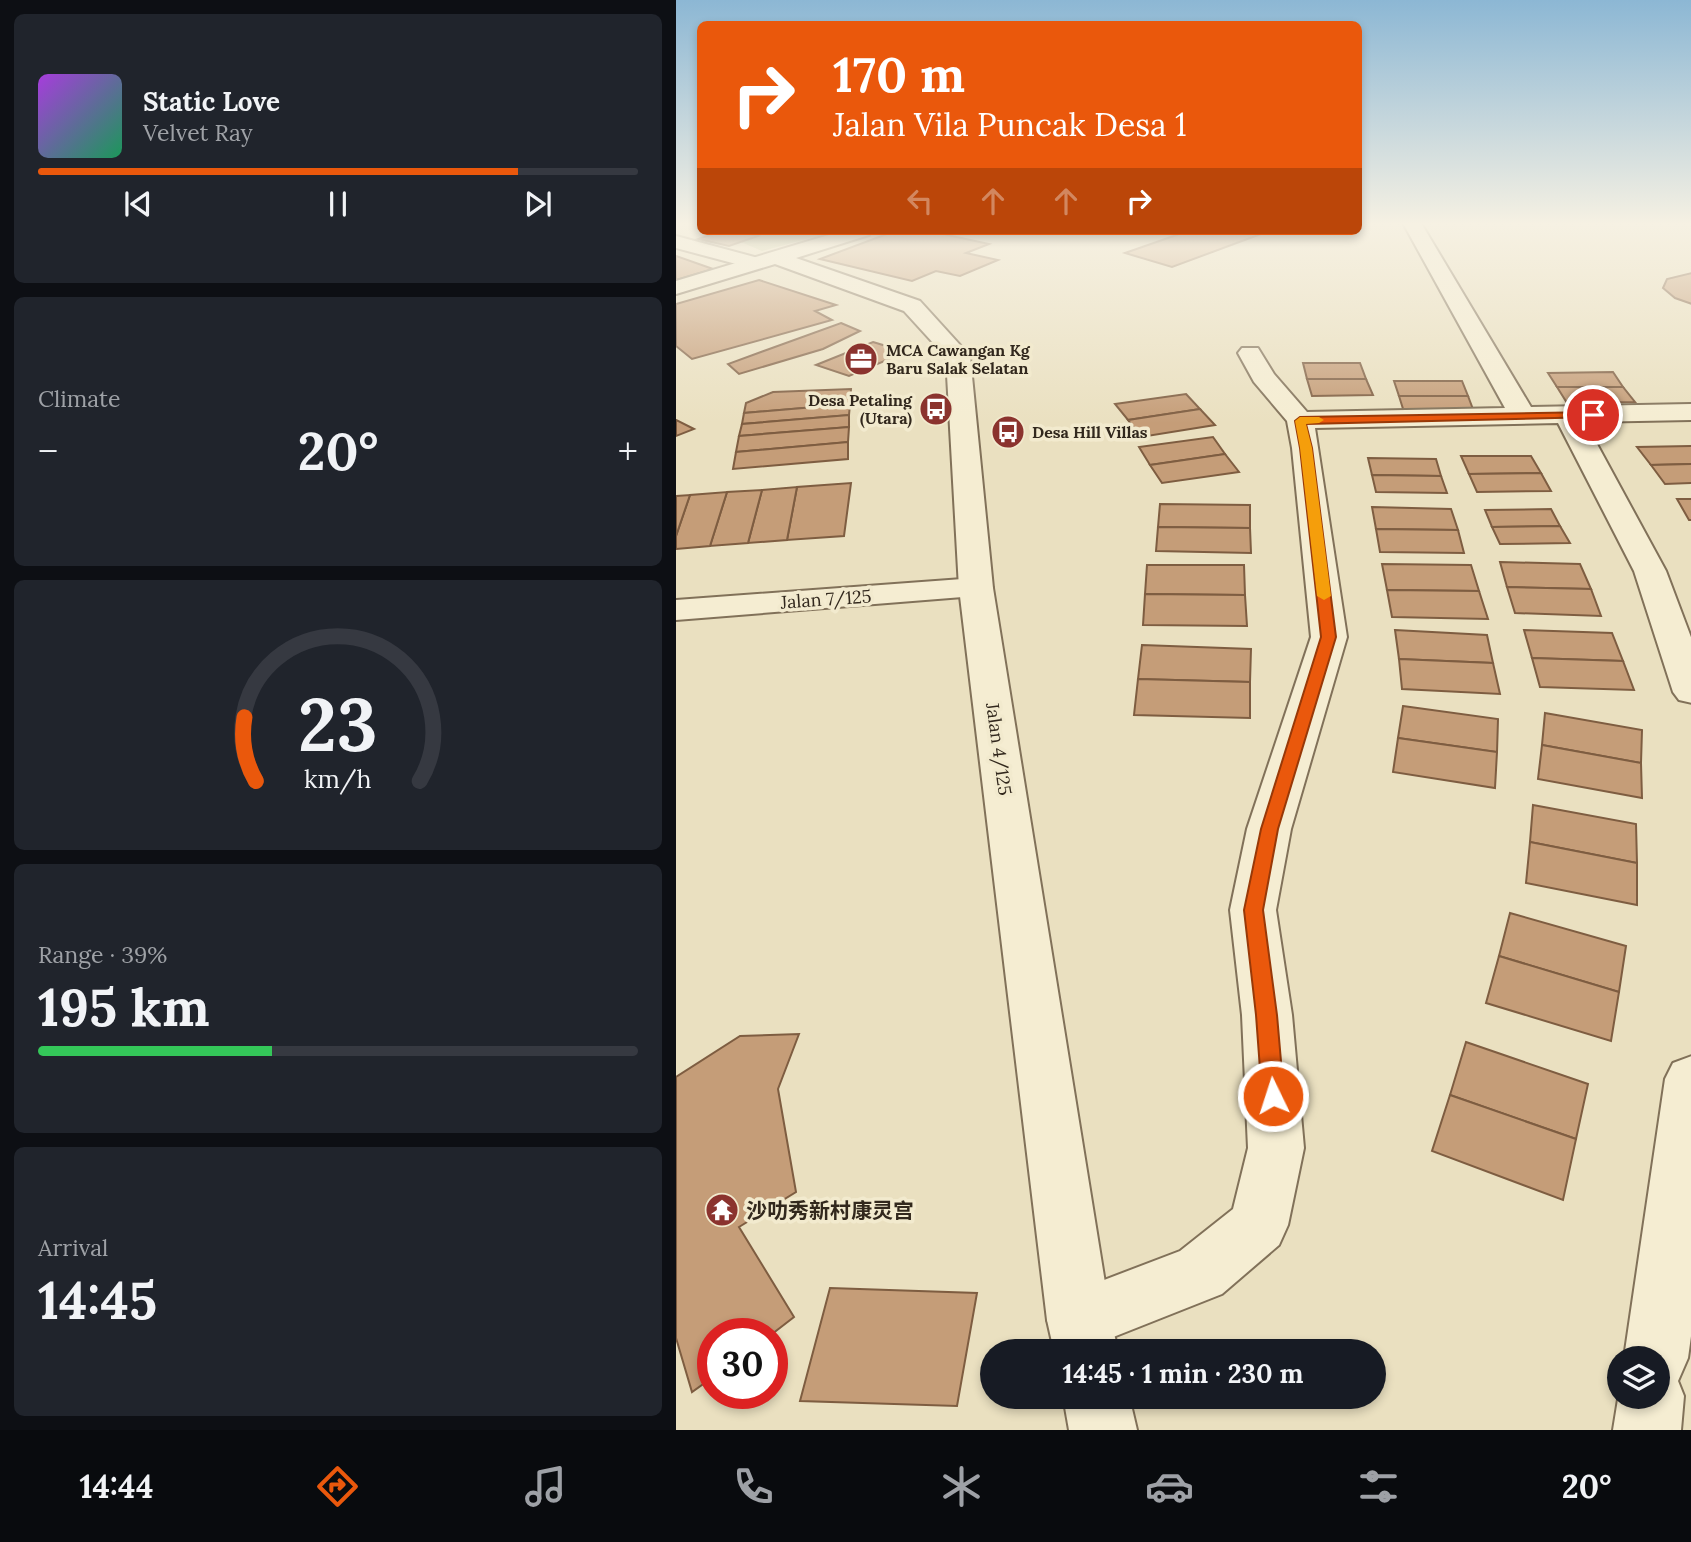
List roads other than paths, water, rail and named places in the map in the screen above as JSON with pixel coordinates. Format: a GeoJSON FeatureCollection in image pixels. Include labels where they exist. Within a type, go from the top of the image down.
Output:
{"type":"FeatureCollection","features":[{"type":"Feature","properties":{"kind":"street","name":"Jalan 4/125"},"geometry":{"type":"LineString","coordinates":[[860,290],[912,306],[958,356],[976,588],[1082,1335]]}},
{"type":"Feature","properties":{"kind":"street"},"geometry":{"type":"LineString","coordinates":[[1450,290],[1523,417]]}},
{"type":"Feature","properties":{"kind":"street"},"geometry":{"type":"LineString","coordinates":[[1082,1335],[1200,1273],[1258,1225],[1276,1148],[1267,1015],[1253,910],[1269,829],[1329,637],[1306,448],[1300,421],[1263,377],[1250,353]]}},
{"type":"Feature","properties":{"kind":"street"},"geometry":{"type":"LineString","coordinates":[[1300,421],[1692,412]]}},
{"type":"Feature","properties":{"kind":"street"},"geometry":{"type":"LineString","coordinates":[[1568,416],[1650,570],[1692,692]]}},
{"type":"Feature","properties":{"kind":"street","name":"Jalan 7/125"},"geometry":{"type":"LineString","coordinates":[[676,610],[976,588]]}},
{"type":"Feature","properties":{"kind":"street"},"geometry":{"type":"LineString","coordinates":[[1658,1346],[1692,1079]]}},
{"type":"Feature","properties":{"kind":"street"},"geometry":{"type":"LineString","coordinates":[[1099,1409],[1103,1430]]}},
{"type":"Feature","properties":{"kind":"street"},"geometry":{"type":"LineString","coordinates":[[1647,1430],[1649,1409]]}},
{"type":"Feature","properties":{"kind":"place","name":"MCA Cawangan Kg Baru Salak Selatan"},"geometry":{"type":"Point","coordinates":[861,359]}},
{"type":"Feature","properties":{"kind":"place","name":"Desa Petaling (Utara)"},"geometry":{"type":"Point","coordinates":[936,409]}},
{"type":"Feature","properties":{"kind":"place","name":"Desa Hill Villas"},"geometry":{"type":"Point","coordinates":[1008,432]}},
{"type":"Feature","properties":{"kind":"place","name":"沙叻秀新村康灵宫"},"geometry":{"type":"Point","coordinates":[722,1210]}}]}
